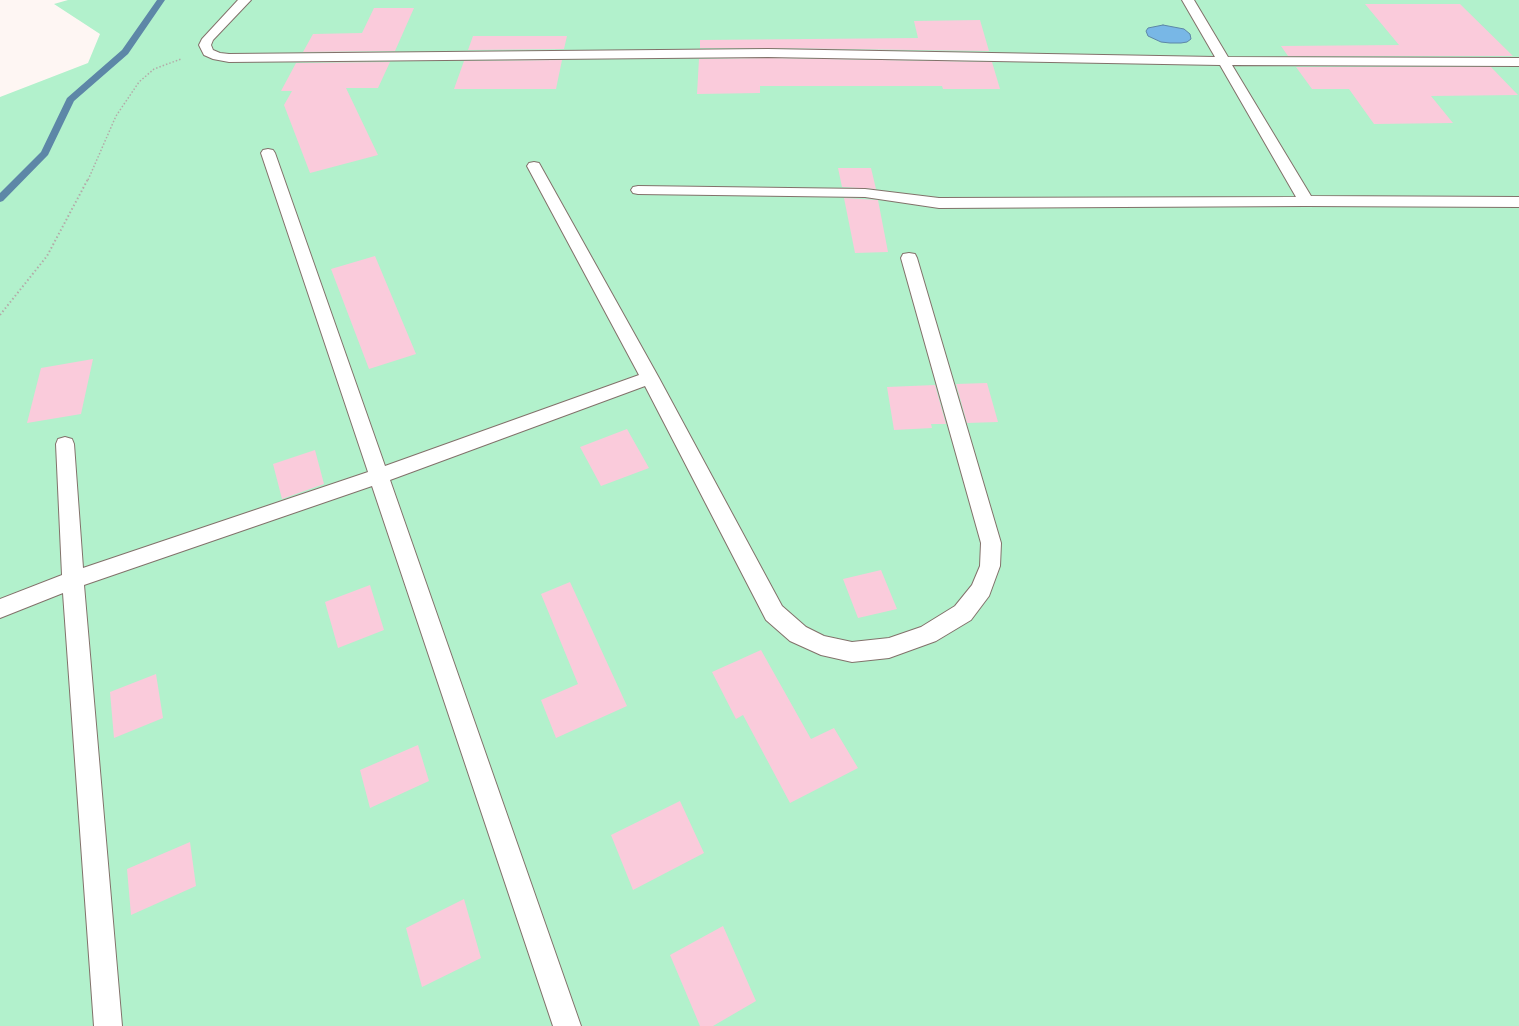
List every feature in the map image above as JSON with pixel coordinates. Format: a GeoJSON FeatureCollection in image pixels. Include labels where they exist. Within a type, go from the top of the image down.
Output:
{"type":"FeatureCollection","features":[{"type":"Feature","properties":{"kind":"lane"},"geometry":{"type":"LineString","coordinates":[[245,0],[208,39],[205,46],[208,52],[229,58],[768,53],[1224,61],[1519,62]]}},
{"type":"Feature","properties":{"kind":"lane"},"geometry":{"type":"LineString","coordinates":[[1188,0],[1306,201]]}},
{"type":"Feature","properties":{"kind":"lane"},"geometry":{"type":"LineString","coordinates":[[268,153],[567,1026]]}},
{"type":"Feature","properties":{"kind":"lane"},"geometry":{"type":"LineString","coordinates":[[534,166],[650,378],[774,613],[798,634],[821,645],[852,652],[889,648],[928,634],[963,612],[981,590],[990,566],[991,543],[909,258]]}},
{"type":"Feature","properties":{"kind":"lane"},"geometry":{"type":"LineString","coordinates":[[638,190],[865,193],[939,202],[1519,202]]}},
{"type":"Feature","properties":{"kind":"lane"},"geometry":{"type":"LineString","coordinates":[[0,609],[73,580],[378,476],[650,378]]}},
{"type":"Feature","properties":{"kind":"lane"},"geometry":{"type":"LineString","coordinates":[[65,444],[73,580],[108,1026]]}},
{"type":"Feature","properties":{"kind":"path"},"geometry":{"type":"LineString","coordinates":[[0,316],[47,256],[92,172],[116,116],[139,82],[154,69],[183,58],[205,46]]}},
{"type":"Feature","properties":{"kind":"green space"},"geometry":{"type":"Polygon","coordinates":[[[68,0],[1519,0],[1519,1026],[0,1026],[0,97],[88,63],[100,34],[54,4],[68,0]]]}},
{"type":"Feature","properties":{"kind":"water"},"geometry":{"type":"Polygon","coordinates":[[[1163,25],[1184,29],[1190,34],[1191,39],[1187,42],[1170,43],[1161,42],[1148,36],[1146,31],[1148,28],[1163,25]]]}},
{"type":"Feature","properties":{"kind":"building"},"geometry":{"type":"Polygon","coordinates":[[[1365,4],[1460,4],[1513,56],[1288,56],[1281,46],[1399,45],[1365,4]]]}},
{"type":"Feature","properties":{"kind":"building"},"geometry":{"type":"Polygon","coordinates":[[[374,8],[414,8],[395,51],[303,52],[313,34],[362,33],[374,8]]]}},
{"type":"Feature","properties":{"kind":"building"},"geometry":{"type":"Polygon","coordinates":[[[980,20],[989,51],[700,48],[700,40],[918,38],[914,21],[980,20]]]}},
{"type":"Feature","properties":{"kind":"building"},"geometry":{"type":"Polygon","coordinates":[[[473,36],[567,36],[564,49],[468,50],[473,36]]]}},
{"type":"Feature","properties":{"kind":"building"},"geometry":{"type":"Polygon","coordinates":[[[768,58],[992,62],[1000,89],[943,89],[942,86],[760,86],[760,93],[697,94],[699,59],[768,58]]]}},
{"type":"Feature","properties":{"kind":"building"},"geometry":{"type":"Polygon","coordinates":[[[562,60],[556,89],[454,89],[464,61],[562,60]]]}},
{"type":"Feature","properties":{"kind":"building"},"geometry":{"type":"Polygon","coordinates":[[[390,62],[378,88],[346,88],[378,155],[310,173],[284,105],[292,91],[281,91],[296,63],[390,62]]]}},
{"type":"Feature","properties":{"kind":"building"},"geometry":{"type":"Polygon","coordinates":[[[1296,67],[1491,67],[1518,95],[1431,96],[1453,123],[1374,124],[1349,89],[1312,89],[1296,67]]]}},
{"type":"Feature","properties":{"kind":"building"},"geometry":{"type":"Polygon","coordinates":[[[838,168],[871,168],[876,189],[842,187],[838,168]]]}},
{"type":"Feature","properties":{"kind":"building"},"geometry":{"type":"Polygon","coordinates":[[[844,198],[878,200],[888,252],[855,253],[844,198]]]}},
{"type":"Feature","properties":{"kind":"building"},"geometry":{"type":"Polygon","coordinates":[[[375,256],[416,354],[369,369],[331,269],[375,256]]]}},
{"type":"Feature","properties":{"kind":"building"},"geometry":{"type":"Polygon","coordinates":[[[93,359],[81,414],[27,423],[41,368],[93,359]]]}},
{"type":"Feature","properties":{"kind":"building"},"geometry":{"type":"Polygon","coordinates":[[[987,383],[998,422],[967,423],[956,384],[987,383]]]}},
{"type":"Feature","properties":{"kind":"building"},"geometry":{"type":"Polygon","coordinates":[[[935,385],[946,424],[931,424],[932,428],[894,430],[887,387],[935,385]]]}},
{"type":"Feature","properties":{"kind":"building"},"geometry":{"type":"Polygon","coordinates":[[[627,429],[649,468],[601,486],[580,447],[627,429]]]}},
{"type":"Feature","properties":{"kind":"building"},"geometry":{"type":"Polygon","coordinates":[[[315,450],[324,484],[282,499],[273,464],[315,450]]]}},
{"type":"Feature","properties":{"kind":"building"},"geometry":{"type":"Polygon","coordinates":[[[881,570],[897,609],[858,618],[843,579],[881,570]]]}},
{"type":"Feature","properties":{"kind":"building"},"geometry":{"type":"Polygon","coordinates":[[[570,582],[627,706],[556,738],[541,700],[578,684],[541,594],[570,582]]]}},
{"type":"Feature","properties":{"kind":"building"},"geometry":{"type":"Polygon","coordinates":[[[370,585],[384,630],[338,648],[325,602],[370,585]]]}},
{"type":"Feature","properties":{"kind":"building"},"geometry":{"type":"Polygon","coordinates":[[[761,650],[811,739],[834,728],[858,768],[790,803],[743,715],[736,719],[712,672],[761,650]]]}},
{"type":"Feature","properties":{"kind":"building"},"geometry":{"type":"Polygon","coordinates":[[[156,674],[163,718],[114,738],[110,692],[156,674]]]}},
{"type":"Feature","properties":{"kind":"building"},"geometry":{"type":"Polygon","coordinates":[[[418,745],[429,781],[370,808],[360,770],[418,745]]]}},
{"type":"Feature","properties":{"kind":"building"},"geometry":{"type":"Polygon","coordinates":[[[680,801],[704,853],[633,890],[611,835],[680,801]]]}},
{"type":"Feature","properties":{"kind":"building"},"geometry":{"type":"Polygon","coordinates":[[[190,842],[196,886],[131,915],[127,869],[190,842]]]}},
{"type":"Feature","properties":{"kind":"building"},"geometry":{"type":"Polygon","coordinates":[[[464,899],[481,958],[422,987],[406,928],[464,899]]]}},
{"type":"Feature","properties":{"kind":"building"},"geometry":{"type":"Polygon","coordinates":[[[723,926],[756,1001],[713,1026],[700,1026],[670,955],[723,926]]]}},
{"type":"Feature","properties":{"kind":"waterway"},"geometry":{"type":"LineString","coordinates":[[0,199],[45,153],[70,100],[125,52],[161,0]]}}]}
